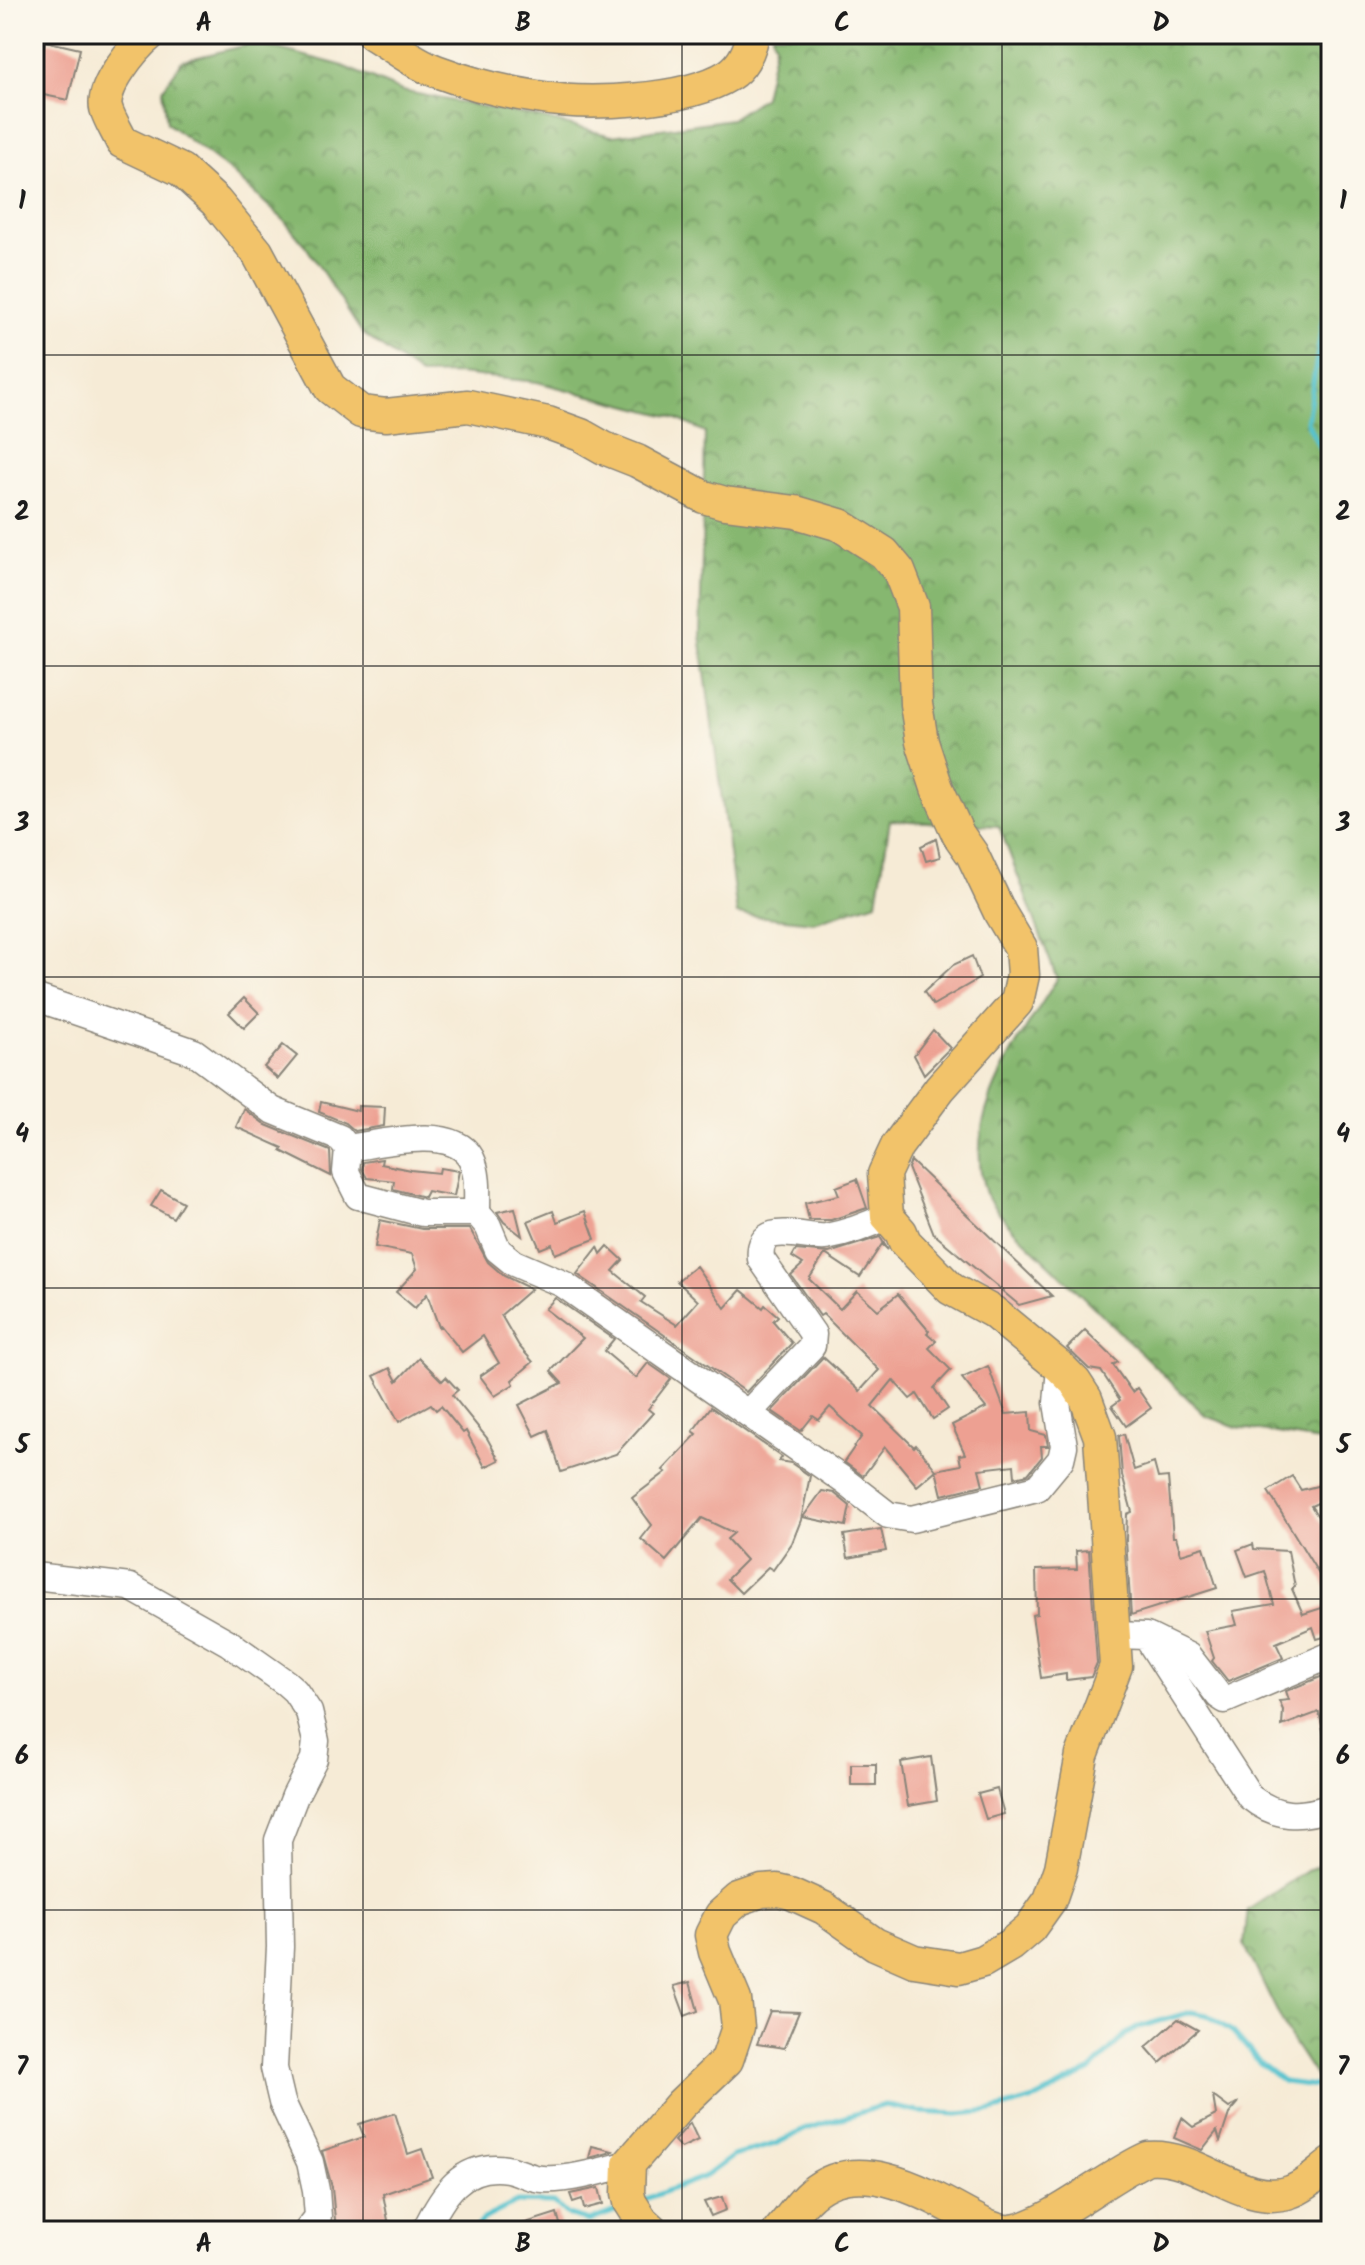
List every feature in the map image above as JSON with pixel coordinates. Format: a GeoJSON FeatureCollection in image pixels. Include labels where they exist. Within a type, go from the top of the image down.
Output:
{"type":"FeatureCollection","features":[{"type":"Feature","properties":{"kind":"main road"},"geometry":{"type":"LineString","coordinates":[[150,34],[141,41],[108,86],[105,106],[122,142],[181,170],[216,202],[257,252],[330,388],[361,412],[386,415],[468,406],[548,423],[637,461],[704,497],[725,503],[796,512],[840,525],[884,553],[899,571],[913,607],[916,704],[937,788],[958,834],[972,854],[1000,913],[1021,948],[1023,975],[1017,1002],[940,1088],[897,1146],[884,1174],[887,1216],[901,1232],[905,1242],[951,1289],[993,1312],[1060,1367],[1086,1399],[1100,1437],[1116,1666],[1082,1755],[1061,1868],[1050,1900],[1030,1928],[1010,1945],[983,1961],[959,1968],[914,1961],[875,1944],[824,1908],[791,1893],[762,1891],[739,1899],[721,1915],[711,1935],[738,2013],[738,2027],[727,2060],[681,2104],[629,2164],[630,2202],[649,2230]]}},
{"type":"Feature","properties":{"kind":"main road"},"geometry":{"type":"LineString","coordinates":[[373,34],[428,67],[465,79],[540,98],[608,101],[661,98],[712,83],[731,74],[745,59],[753,34]]}},
{"type":"Feature","properties":{"kind":"main road"},"geometry":{"type":"LineString","coordinates":[[779,2231],[813,2193],[847,2177],[867,2176],[902,2183],[998,2231],[1010,2231],[1037,2223],[1148,2158],[1179,2160],[1245,2190],[1269,2195],[1294,2191],[1331,2164]]}},
{"type":"Feature","properties":{"kind":"street"},"geometry":{"type":"LineString","coordinates":[[34,997],[194,1052],[272,1110],[340,1138],[348,1148],[346,1172],[358,1196],[422,1213],[477,1213]]}},
{"type":"Feature","properties":{"kind":"street"},"geometry":{"type":"LineString","coordinates":[[348,1148],[408,1139],[439,1139],[461,1146],[476,1172],[477,1213],[488,1226],[498,1250],[514,1263],[563,1284],[888,1515],[912,1519],[982,1499],[1028,1490],[1042,1483],[1061,1459],[1064,1446],[1057,1403],[1060,1367]]}},
{"type":"Feature","properties":{"kind":"street"},"geometry":{"type":"LineString","coordinates":[[748,1413],[812,1346],[813,1334],[761,1259],[763,1244],[768,1237],[778,1233],[823,1237],[863,1228],[887,1216]]}},
{"type":"Feature","properties":{"kind":"street"},"geometry":{"type":"LineString","coordinates":[[34,1576],[130,1587],[229,1643],[286,1683],[309,1712],[316,1741],[314,1759],[278,1840],[280,1947],[274,2068],[282,2102],[310,2162],[316,2190],[318,2217],[307,2231]]}},
{"type":"Feature","properties":{"kind":"street"},"geometry":{"type":"LineString","coordinates":[[1114,1635],[1146,1636],[1188,1656],[1225,1700],[1331,1655]]}},
{"type":"Feature","properties":{"kind":"street"},"geometry":{"type":"LineString","coordinates":[[1146,1636],[1250,1797],[1279,1814],[1295,1816],[1331,1807]]}},
{"type":"Feature","properties":{"kind":"street"},"geometry":{"type":"LineString","coordinates":[[425,2231],[440,2200],[467,2175],[480,2169],[509,2170],[542,2180],[629,2164]]}},
{"type":"Feature","properties":{"kind":"green space"},"geometry":{"type":"Polygon","coordinates":[[[772,34],[1331,34],[1331,1443],[1237,1427],[1206,1416],[1008,1224],[988,1198],[980,1165],[981,1136],[987,1108],[1011,1054],[1057,979],[999,826],[890,820],[877,902],[813,922],[737,914],[700,635],[705,432],[673,417],[537,382],[458,374],[420,375],[362,333],[307,248],[284,220],[232,173],[167,123],[163,89],[182,61],[247,45],[279,49],[340,65],[402,91],[536,117],[612,136],[731,119],[764,97],[775,45],[772,34]]]}},
{"type":"Feature","properties":{"kind":"green space"},"geometry":{"type":"Polygon","coordinates":[[[1331,1861],[1331,2100],[1289,2036],[1244,1944],[1248,1910],[1310,1869],[1331,1861]]]}},
{"type":"Feature","properties":{"kind":"building"},"geometry":{"type":"Polygon","coordinates":[[[45,41],[80,49],[68,100],[34,93],[45,41]]]}},
{"type":"Feature","properties":{"kind":"building"},"geometry":{"type":"Polygon","coordinates":[[[936,839],[940,857],[926,861],[921,846],[936,839]]]}},
{"type":"Feature","properties":{"kind":"building"},"geometry":{"type":"Polygon","coordinates":[[[972,956],[980,978],[933,1005],[924,992],[953,965],[972,956]]]}},
{"type":"Feature","properties":{"kind":"building"},"geometry":{"type":"Polygon","coordinates":[[[244,998],[259,1013],[244,1028],[229,1013],[244,998]]]}},
{"type":"Feature","properties":{"kind":"building"},"geometry":{"type":"Polygon","coordinates":[[[933,1030],[950,1048],[924,1074],[914,1055],[933,1030]]]}},
{"type":"Feature","properties":{"kind":"building"},"geometry":{"type":"Polygon","coordinates":[[[283,1045],[297,1056],[278,1079],[264,1067],[283,1045]]]}},
{"type":"Feature","properties":{"kind":"building"},"geometry":{"type":"Polygon","coordinates":[[[321,1102],[358,1111],[358,1106],[385,1107],[384,1126],[355,1131],[346,1123],[319,1112],[321,1102]]]}},
{"type":"Feature","properties":{"kind":"building"},"geometry":{"type":"Polygon","coordinates":[[[244,1109],[266,1125],[330,1151],[331,1176],[281,1151],[283,1148],[236,1127],[244,1109]]]}},
{"type":"Feature","properties":{"kind":"building"},"geometry":{"type":"Polygon","coordinates":[[[382,1159],[381,1164],[410,1170],[439,1173],[440,1168],[459,1171],[454,1196],[427,1191],[424,1197],[393,1189],[394,1181],[367,1178],[362,1169],[363,1162],[382,1159]]]}},
{"type":"Feature","properties":{"kind":"building"},"geometry":{"type":"Polygon","coordinates":[[[911,1161],[1052,1296],[1019,1305],[934,1234],[908,1168],[911,1161]]]}},
{"type":"Feature","properties":{"kind":"building"},"geometry":{"type":"Polygon","coordinates":[[[857,1179],[867,1208],[831,1220],[809,1220],[805,1203],[839,1195],[836,1187],[857,1179]]]}},
{"type":"Feature","properties":{"kind":"building"},"geometry":{"type":"Polygon","coordinates":[[[161,1190],[183,1202],[173,1218],[151,1206],[161,1190]]]}},
{"type":"Feature","properties":{"kind":"building"},"geometry":{"type":"Polygon","coordinates":[[[515,1208],[522,1236],[497,1212],[515,1208]]]}},
{"type":"Feature","properties":{"kind":"building"},"geometry":{"type":"Polygon","coordinates":[[[553,1211],[557,1222],[585,1211],[595,1239],[555,1254],[552,1244],[540,1249],[528,1221],[553,1211]]]}},
{"type":"Feature","properties":{"kind":"building"},"geometry":{"type":"Polygon","coordinates":[[[380,1220],[422,1229],[470,1229],[488,1262],[504,1276],[531,1289],[501,1315],[519,1346],[533,1362],[512,1380],[514,1384],[495,1396],[480,1376],[499,1363],[483,1336],[462,1352],[439,1327],[427,1294],[415,1308],[396,1292],[417,1269],[412,1254],[375,1247],[380,1220]]]}},
{"type":"Feature","properties":{"kind":"building"},"geometry":{"type":"Polygon","coordinates":[[[880,1237],[888,1250],[882,1244],[860,1277],[825,1254],[809,1279],[840,1309],[857,1291],[878,1310],[898,1294],[936,1341],[929,1348],[951,1370],[934,1388],[948,1409],[933,1419],[917,1394],[910,1399],[893,1380],[872,1406],[914,1447],[916,1445],[936,1470],[917,1486],[885,1447],[863,1476],[844,1462],[862,1436],[830,1407],[819,1420],[813,1416],[801,1431],[772,1411],[823,1357],[860,1391],[879,1370],[823,1314],[820,1316],[791,1275],[803,1264],[792,1257],[796,1250],[829,1253],[880,1237]]]}},
{"type":"Feature","properties":{"kind":"building"},"geometry":{"type":"Polygon","coordinates":[[[608,1246],[623,1260],[613,1271],[645,1297],[641,1302],[677,1325],[698,1301],[677,1281],[696,1266],[725,1308],[741,1290],[778,1316],[773,1321],[792,1343],[746,1392],[577,1274],[598,1247],[601,1254],[608,1246]]]}},
{"type":"Feature","properties":{"kind":"building"},"geometry":{"type":"Polygon","coordinates":[[[555,1298],[614,1339],[604,1351],[636,1378],[648,1363],[671,1379],[648,1409],[653,1413],[616,1454],[561,1472],[548,1430],[535,1436],[519,1405],[562,1383],[551,1371],[583,1338],[545,1309],[555,1298]]]}},
{"type":"Feature","properties":{"kind":"building"},"geometry":{"type":"Polygon","coordinates":[[[1085,1330],[1118,1362],[1113,1365],[1132,1392],[1137,1388],[1151,1408],[1126,1426],[1112,1406],[1120,1400],[1101,1371],[1089,1369],[1067,1348],[1085,1330]]]}},
{"type":"Feature","properties":{"kind":"building"},"geometry":{"type":"Polygon","coordinates":[[[419,1358],[442,1381],[446,1377],[458,1390],[452,1395],[487,1438],[499,1460],[485,1467],[466,1431],[463,1433],[441,1406],[436,1410],[431,1404],[399,1422],[374,1376],[390,1368],[397,1381],[419,1358]]]}},
{"type":"Feature","properties":{"kind":"building"},"geometry":{"type":"Polygon","coordinates":[[[988,1366],[1006,1414],[1030,1412],[1031,1431],[1046,1435],[1048,1446],[1041,1446],[1042,1457],[1028,1474],[1015,1477],[1014,1465],[979,1469],[983,1485],[942,1495],[936,1470],[961,1465],[959,1455],[965,1454],[952,1425],[986,1408],[962,1378],[988,1366]]]}},
{"type":"Feature","properties":{"kind":"building"},"geometry":{"type":"Polygon","coordinates":[[[711,1407],[782,1457],[779,1461],[791,1463],[810,1476],[801,1520],[792,1543],[773,1570],[768,1567],[741,1593],[727,1579],[746,1560],[727,1539],[734,1533],[702,1518],[666,1561],[641,1539],[652,1525],[632,1498],[666,1472],[663,1470],[697,1434],[693,1431],[711,1407]]]}},
{"type":"Feature","properties":{"kind":"building"},"geometry":{"type":"Polygon","coordinates":[[[1124,1434],[1134,1470],[1154,1463],[1158,1478],[1168,1477],[1173,1537],[1176,1537],[1181,1554],[1204,1547],[1217,1588],[1131,1615],[1126,1540],[1127,1514],[1132,1512],[1122,1475],[1119,1436],[1124,1434]]]}},
{"type":"Feature","properties":{"kind":"building"},"geometry":{"type":"Polygon","coordinates":[[[1292,1476],[1301,1490],[1325,1484],[1331,1497],[1311,1506],[1331,1536],[1331,1594],[1268,1491],[1292,1476]]]}},
{"type":"Feature","properties":{"kind":"building"},"geometry":{"type":"Polygon","coordinates":[[[822,1491],[834,1493],[850,1506],[846,1526],[803,1517],[822,1491]]]}},
{"type":"Feature","properties":{"kind":"building"},"geometry":{"type":"Polygon","coordinates":[[[881,1529],[886,1551],[848,1558],[844,1535],[881,1529]]]}},
{"type":"Feature","properties":{"kind":"building"},"geometry":{"type":"Polygon","coordinates":[[[1253,1544],[1254,1549],[1288,1551],[1295,1587],[1292,1589],[1303,1614],[1331,1605],[1331,1635],[1317,1639],[1313,1627],[1276,1643],[1283,1658],[1228,1681],[1212,1661],[1214,1658],[1205,1631],[1237,1625],[1233,1611],[1274,1604],[1265,1571],[1247,1577],[1237,1550],[1253,1544]]]}},
{"type":"Feature","properties":{"kind":"building"},"geometry":{"type":"Polygon","coordinates":[[[1089,1550],[1097,1663],[1091,1677],[1066,1680],[1066,1674],[1041,1678],[1032,1615],[1037,1614],[1036,1570],[1077,1569],[1076,1551],[1089,1550]]]}},
{"type":"Feature","properties":{"kind":"building"},"geometry":{"type":"Polygon","coordinates":[[[1323,1676],[1331,1690],[1331,1739],[1325,1739],[1319,1712],[1282,1726],[1283,1710],[1279,1701],[1289,1700],[1286,1691],[1323,1676]]]}},
{"type":"Feature","properties":{"kind":"building"},"geometry":{"type":"Polygon","coordinates":[[[931,1757],[937,1801],[908,1806],[901,1762],[931,1757]]]}},
{"type":"Feature","properties":{"kind":"building"},"geometry":{"type":"Polygon","coordinates":[[[851,1764],[876,1764],[876,1785],[851,1785],[851,1764]]]}},
{"type":"Feature","properties":{"kind":"building"},"geometry":{"type":"Polygon","coordinates":[[[997,1789],[1004,1814],[986,1819],[978,1794],[997,1789]]]}},
{"type":"Feature","properties":{"kind":"building"},"geometry":{"type":"Polygon","coordinates":[[[690,1982],[698,2011],[685,2016],[674,1986],[690,1982]]]}},
{"type":"Feature","properties":{"kind":"building"},"geometry":{"type":"Polygon","coordinates":[[[770,2011],[799,2012],[784,2048],[757,2044],[770,2011]]]}},
{"type":"Feature","properties":{"kind":"building"},"geometry":{"type":"Polygon","coordinates":[[[1178,2019],[1198,2030],[1160,2063],[1146,2047],[1178,2019]]]}},
{"type":"Feature","properties":{"kind":"building"},"geometry":{"type":"Polygon","coordinates":[[[1213,2096],[1229,2108],[1239,2102],[1229,2114],[1220,2141],[1217,2131],[1202,2150],[1174,2138],[1182,2118],[1193,2127],[1216,2115],[1213,2096]]]}},
{"type":"Feature","properties":{"kind":"building"},"geometry":{"type":"Polygon","coordinates":[[[395,2113],[408,2154],[422,2149],[432,2177],[383,2194],[390,2231],[336,2231],[332,2187],[322,2151],[364,2137],[359,2124],[395,2113]]]}},
{"type":"Feature","properties":{"kind":"building"},"geometry":{"type":"Polygon","coordinates":[[[690,2123],[698,2140],[681,2148],[674,2141],[690,2123]]]}},
{"type":"Feature","properties":{"kind":"building"},"geometry":{"type":"Polygon","coordinates":[[[592,2146],[613,2151],[589,2158],[592,2146]]]}},
{"type":"Feature","properties":{"kind":"building"},"geometry":{"type":"Polygon","coordinates":[[[599,2188],[603,2204],[584,2209],[582,2199],[573,2202],[570,2194],[599,2188]]]}},
{"type":"Feature","properties":{"kind":"building"},"geometry":{"type":"Polygon","coordinates":[[[722,2197],[726,2210],[711,2216],[704,2202],[722,2197]]]}},
{"type":"Feature","properties":{"kind":"building"},"geometry":{"type":"Polygon","coordinates":[[[557,2213],[562,2231],[510,2231],[510,2228],[557,2213]]]}},
{"type":"Feature","properties":{"kind":"waterway"},"geometry":{"type":"LineString","coordinates":[[1331,303],[1325,307],[1307,422],[1331,472]]}},
{"type":"Feature","properties":{"kind":"waterway"},"geometry":{"type":"LineString","coordinates":[[643,2200],[706,2176],[733,2156],[885,2105],[918,2112],[958,2114],[992,2111],[1038,2098],[1091,2070],[1125,2035],[1139,2027],[1191,2012],[1207,2015],[1233,2032],[1261,2064],[1284,2082],[1331,2088]]}},
{"type":"Feature","properties":{"kind":"waterway"},"geometry":{"type":"LineString","coordinates":[[473,2231],[483,2219],[517,2202],[554,2203],[567,2215],[589,2221],[623,2208]]}}]}
